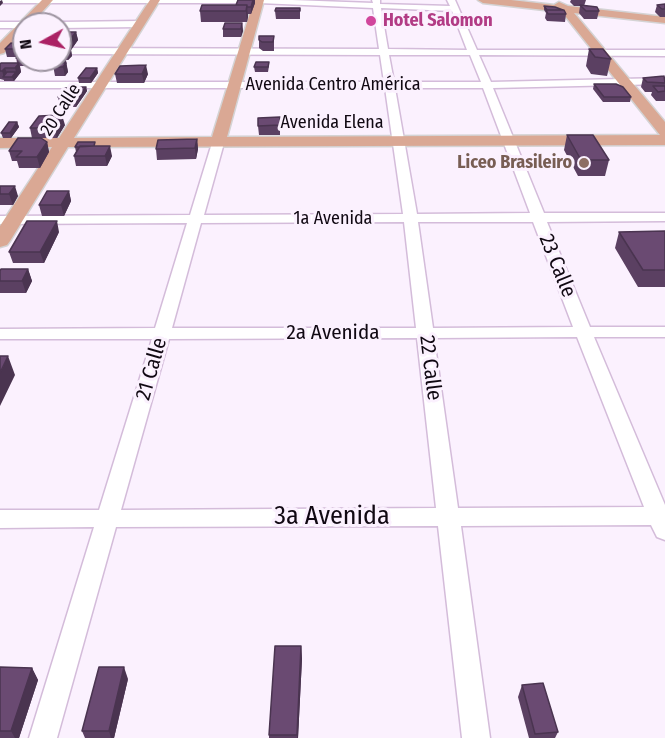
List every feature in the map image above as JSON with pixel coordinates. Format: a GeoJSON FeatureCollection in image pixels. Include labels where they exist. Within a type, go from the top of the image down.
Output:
{"type":"FeatureCollection","features":[{"type":"Feature","properties":{"kind":"main road","name":"20 Calle"},"geometry":{"type":"LineString","coordinates":[[0,241],[7,220],[63,143],[155,0]]}},
{"type":"Feature","properties":{"kind":"main road","name":"21 Calle"},"geometry":{"type":"LineString","coordinates":[[218,143],[259,0]]}},
{"type":"Feature","properties":{"kind":"main road"},"geometry":{"type":"LineString","coordinates":[[483,0],[562,3],[665,20]]}},
{"type":"Feature","properties":{"kind":"main road"},"geometry":{"type":"LineString","coordinates":[[37,12],[48,1]]}},
{"type":"Feature","properties":{"kind":"main road"},"geometry":{"type":"LineString","coordinates":[[562,3],[665,132]]}},
{"type":"Feature","properties":{"kind":"main road"},"geometry":{"type":"LineString","coordinates":[[0,51],[12,38]]}},
{"type":"Feature","properties":{"kind":"main road","name":"Avenida Elena"},"geometry":{"type":"LineString","coordinates":[[0,143],[665,140]]}},
{"type":"Feature","properties":{"kind":"street"},"geometry":{"type":"LineString","coordinates":[[0,1],[259,0],[453,4]]}},
{"type":"Feature","properties":{"kind":"street","name":"22 Calle"},"geometry":{"type":"LineString","coordinates":[[377,3],[392,85],[411,219],[476,738]]}},
{"type":"Feature","properties":{"kind":"street","name":"23 Calle"},"geometry":{"type":"LineString","coordinates":[[453,4],[584,332],[663,521]]}},
{"type":"Feature","properties":{"kind":"street"},"geometry":{"type":"LineString","coordinates":[[72,25],[139,24]]}},
{"type":"Feature","properties":{"kind":"street"},"geometry":{"type":"LineString","coordinates":[[72,51],[665,53]]}},
{"type":"Feature","properties":{"kind":"street","name":"Avenida Centro América"},"geometry":{"type":"LineString","coordinates":[[0,85],[487,85],[665,81]]}},
{"type":"Feature","properties":{"kind":"street","name":"21 Calle"},"geometry":{"type":"LineString","coordinates":[[43,738],[218,143]]}},
{"type":"Feature","properties":{"kind":"street","name":"1a Avenida"},"geometry":{"type":"LineString","coordinates":[[7,220],[665,218]]}},
{"type":"Feature","properties":{"kind":"street","name":"2a Avenida"},"geometry":{"type":"LineString","coordinates":[[0,334],[665,332]]}},
{"type":"Feature","properties":{"kind":"street","name":"3a Avenida"},"geometry":{"type":"LineString","coordinates":[[0,519],[448,516],[663,521]]}},
{"type":"Feature","properties":{"kind":"building"},"geometry":{"type":"Polygon","coordinates":[[[238,0],[253,0],[251,7],[247,7],[247,5],[236,5],[238,0]]]}},
{"type":"Feature","properties":{"kind":"building"},"geometry":{"type":"Polygon","coordinates":[[[665,4],[665,9],[657,5],[665,4]]]}},
{"type":"Feature","properties":{"kind":"building"},"geometry":{"type":"Polygon","coordinates":[[[202,5],[247,5],[246,11],[200,11],[202,5]]]}},
{"type":"Feature","properties":{"kind":"building"},"geometry":{"type":"Polygon","coordinates":[[[580,5],[597,7],[599,11],[586,11],[580,5]]]}},
{"type":"Feature","properties":{"kind":"building"},"geometry":{"type":"Polygon","coordinates":[[[544,6],[555,7],[563,10],[547,10],[544,6]]]}},
{"type":"Feature","properties":{"kind":"building"},"geometry":{"type":"Polygon","coordinates":[[[276,8],[300,8],[300,11],[275,11],[276,8]]]}},
{"type":"Feature","properties":{"kind":"building"},"geometry":{"type":"Polygon","coordinates":[[[546,10],[564,10],[566,14],[548,14],[546,10]]]}},
{"type":"Feature","properties":{"kind":"building"},"geometry":{"type":"Polygon","coordinates":[[[225,23],[242,23],[241,29],[223,29],[225,23]]]}},
{"type":"Feature","properties":{"kind":"building"},"geometry":{"type":"Polygon","coordinates":[[[259,36],[274,36],[273,42],[262,42],[259,36]]]}},
{"type":"Feature","properties":{"kind":"building"},"geometry":{"type":"Polygon","coordinates":[[[11,43],[12,43],[12,49],[5,49],[11,43]]]}},
{"type":"Feature","properties":{"kind":"building"},"geometry":{"type":"Polygon","coordinates":[[[589,49],[603,49],[611,59],[595,57],[589,49]]]}},
{"type":"Feature","properties":{"kind":"building"},"geometry":{"type":"Polygon","coordinates":[[[256,62],[269,62],[268,67],[254,67],[256,62]]]}},
{"type":"Feature","properties":{"kind":"building"},"geometry":{"type":"Polygon","coordinates":[[[12,63],[12,68],[0,71],[0,64],[12,63]]]}},
{"type":"Feature","properties":{"kind":"building"},"geometry":{"type":"Polygon","coordinates":[[[146,65],[142,74],[115,74],[120,66],[146,65]]]}},
{"type":"Feature","properties":{"kind":"building"},"geometry":{"type":"Polygon","coordinates":[[[86,68],[97,68],[90,78],[78,78],[86,68]]]}},
{"type":"Feature","properties":{"kind":"building"},"geometry":{"type":"Polygon","coordinates":[[[7,72],[16,72],[12,77],[3,77],[7,72]]]}},
{"type":"Feature","properties":{"kind":"building"},"geometry":{"type":"Polygon","coordinates":[[[664,76],[665,83],[647,82],[643,78],[664,76]]]}},
{"type":"Feature","properties":{"kind":"building"},"geometry":{"type":"Polygon","coordinates":[[[594,84],[616,84],[623,87],[631,97],[604,97],[594,84]]]}},
{"type":"Feature","properties":{"kind":"building"},"geometry":{"type":"Polygon","coordinates":[[[653,86],[665,86],[665,91],[658,92],[653,86]]]}},
{"type":"Feature","properties":{"kind":"building"},"geometry":{"type":"Polygon","coordinates":[[[70,87],[86,87],[82,92],[81,88],[70,87]]]}},
{"type":"Feature","properties":{"kind":"building"},"geometry":{"type":"Polygon","coordinates":[[[65,88],[81,88],[74,97],[58,97],[65,88]]]}},
{"type":"Feature","properties":{"kind":"building"},"geometry":{"type":"Polygon","coordinates":[[[62,115],[54,128],[30,128],[39,116],[62,115]]]}},
{"type":"Feature","properties":{"kind":"building"},"geometry":{"type":"Polygon","coordinates":[[[280,117],[280,125],[258,126],[258,118],[280,117]]]}},
{"type":"Feature","properties":{"kind":"building"},"geometry":{"type":"Polygon","coordinates":[[[9,122],[17,122],[10,133],[1,133],[9,122]]]}},
{"type":"Feature","properties":{"kind":"building"},"geometry":{"type":"Polygon","coordinates":[[[567,135],[593,135],[609,160],[581,160],[567,135]]]}},
{"type":"Feature","properties":{"kind":"building"},"geometry":{"type":"Polygon","coordinates":[[[18,138],[41,138],[47,142],[37,157],[16,157],[22,151],[9,151],[18,138]]]}},
{"type":"Feature","properties":{"kind":"building"},"geometry":{"type":"Polygon","coordinates":[[[197,139],[195,148],[156,149],[158,140],[197,139]]]}},
{"type":"Feature","properties":{"kind":"building"},"geometry":{"type":"Polygon","coordinates":[[[78,142],[95,142],[94,146],[75,147],[78,142]]]}},
{"type":"Feature","properties":{"kind":"building"},"geometry":{"type":"Polygon","coordinates":[[[80,146],[110,146],[105,156],[74,156],[80,146]]]}},
{"type":"Feature","properties":{"kind":"building"},"geometry":{"type":"Polygon","coordinates":[[[0,186],[15,186],[9,194],[0,194],[0,186]]]}},
{"type":"Feature","properties":{"kind":"building"},"geometry":{"type":"Polygon","coordinates":[[[47,191],[69,191],[61,205],[39,205],[47,191]]]}},
{"type":"Feature","properties":{"kind":"building"},"geometry":{"type":"Polygon","coordinates":[[[27,221],[57,221],[40,252],[9,252],[27,221]]]}},
{"type":"Feature","properties":{"kind":"building"},"geometry":{"type":"Polygon","coordinates":[[[665,231],[665,270],[643,270],[619,232],[665,231]]]}},
{"type":"Feature","properties":{"kind":"building"},"geometry":{"type":"Polygon","coordinates":[[[1,269],[28,269],[22,281],[0,281],[1,269]]]}},
{"type":"Feature","properties":{"kind":"building"},"geometry":{"type":"Polygon","coordinates":[[[0,356],[8,356],[0,373],[0,356]]]}},
{"type":"Feature","properties":{"kind":"building"},"geometry":{"type":"Polygon","coordinates":[[[275,646],[301,646],[297,735],[269,735],[275,646]]]}},
{"type":"Feature","properties":{"kind":"building"},"geometry":{"type":"Polygon","coordinates":[[[0,667],[32,668],[11,731],[0,731],[0,667]]]}},
{"type":"Feature","properties":{"kind":"building"},"geometry":{"type":"Polygon","coordinates":[[[99,667],[124,667],[109,731],[82,731],[99,667]]]}},
{"type":"Feature","properties":{"kind":"building"},"geometry":{"type":"Polygon","coordinates":[[[543,683],[558,732],[535,734],[522,685],[543,683]]]}},
{"type":"Feature","properties":{"kind":"place","name":"Hotel Salomon"},"geometry":{"type":"Point","coordinates":[371,21]}},
{"type":"Feature","properties":{"kind":"place","name":"Liceo Brasileiro"},"geometry":{"type":"Point","coordinates":[584,163]}}]}
